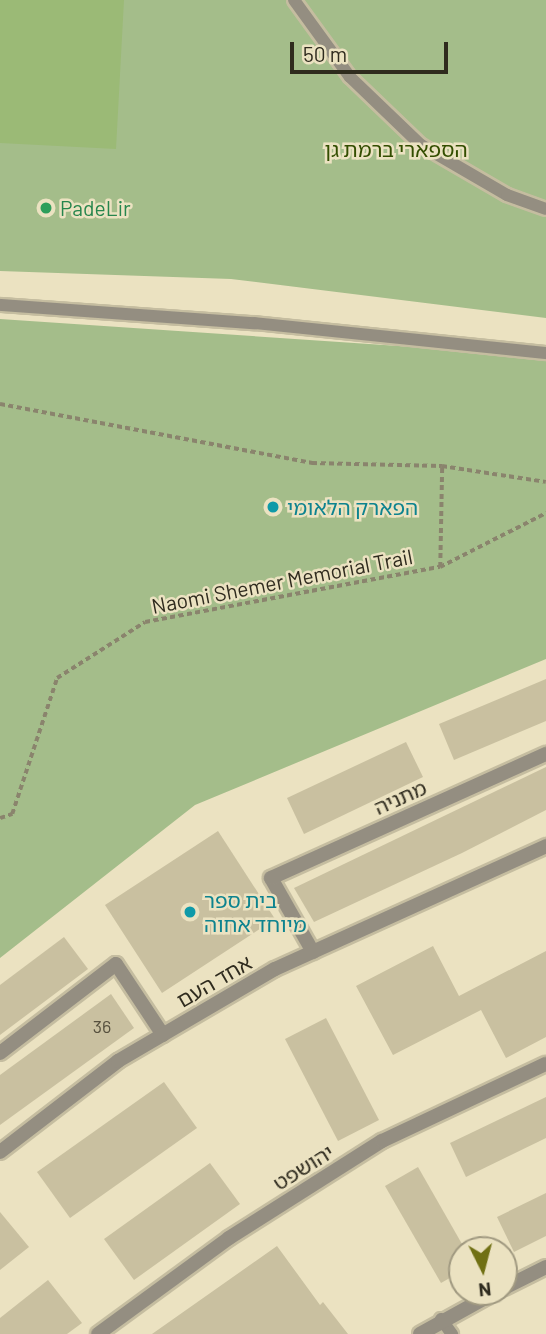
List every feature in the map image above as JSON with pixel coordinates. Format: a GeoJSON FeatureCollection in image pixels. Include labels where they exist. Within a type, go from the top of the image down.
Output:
{"type":"FeatureCollection","features":[{"type":"Feature","properties":{"kind":"street","name":"מתניה"},"geometry":{"type":"LineString","coordinates":[[313,952],[271,878],[546,754]]}},
{"type":"Feature","properties":{"kind":"street","name":"אחד העם"},"geometry":{"type":"LineString","coordinates":[[0,1152],[118,1061],[163,1035],[313,952],[546,846]]}},
{"type":"Feature","properties":{"kind":"street"},"geometry":{"type":"LineString","coordinates":[[0,1053],[116,964],[163,1035]]}},
{"type":"Feature","properties":{"kind":"street","name":"יהושפט"},"geometry":{"type":"LineString","coordinates":[[98,1334],[229,1238],[382,1141],[546,1064]]}},
{"type":"Feature","properties":{"kind":"street"},"geometry":{"type":"LineString","coordinates":[[518,1281],[546,1267]]}},
{"type":"Feature","properties":{"kind":"street"},"geometry":{"type":"LineString","coordinates":[[420,1334],[468,1306]]}},
{"type":"Feature","properties":{"kind":"lane"},"geometry":{"type":"LineString","coordinates":[[294,0],[350,77],[421,145],[507,195],[546,209]]}},
{"type":"Feature","properties":{"kind":"lane"},"geometry":{"type":"LineString","coordinates":[[0,305],[254,323],[546,353]]}},
{"type":"Feature","properties":{"kind":"lane"},"geometry":{"type":"LineString","coordinates":[[442,1319],[452,1334]]}},
{"type":"Feature","properties":{"kind":"path"},"geometry":{"type":"LineString","coordinates":[[0,404],[312,463],[442,466],[546,482]]}},
{"type":"Feature","properties":{"kind":"path"},"geometry":{"type":"LineString","coordinates":[[440,568],[442,466]]}},
{"type":"Feature","properties":{"kind":"path","name":"Naomi Shemer Memorial Trail"},"geometry":{"type":"LineString","coordinates":[[0,818],[12,814],[57,678],[145,622],[440,568],[546,513]]}},
{"type":"Feature","properties":{"kind":"green space","name":"הספארי ברמת גן"},"geometry":{"type":"Polygon","coordinates":[[[0,0],[546,0],[546,318],[231,279],[0,271],[0,0]]]}},
{"type":"Feature","properties":{"kind":"green space"},"geometry":{"type":"Polygon","coordinates":[[[0,0],[124,0],[116,149],[0,143],[0,0]]]}},
{"type":"Feature","properties":{"kind":"green space","name":"הפארק הלאומי"},"geometry":{"type":"Polygon","coordinates":[[[0,319],[546,356],[546,659],[195,805],[0,958],[0,319]]]}},
{"type":"Feature","properties":{"kind":"building"},"geometry":{"type":"Polygon","coordinates":[[[546,679],[546,721],[454,760],[439,724],[546,679]]]}},
{"type":"Feature","properties":{"kind":"building"},"geometry":{"type":"Polygon","coordinates":[[[406,742],[423,777],[304,834],[287,798],[406,742]]]}},
{"type":"Feature","properties":{"kind":"building"},"geometry":{"type":"Polygon","coordinates":[[[546,767],[546,810],[462,853],[314,922],[294,888],[546,767]]]}},
{"type":"Feature","properties":{"kind":"building","name":"בית ספר מיוחד אחוה"},"geometry":{"type":"Polygon","coordinates":[[[218,831],[275,919],[162,993],[105,905],[218,831]]]}},
{"type":"Feature","properties":{"kind":"building"},"geometry":{"type":"Polygon","coordinates":[[[64,937],[88,969],[0,1035],[0,985],[64,937]]]}},
{"type":"Feature","properties":{"kind":"building"},"geometry":{"type":"Polygon","coordinates":[[[433,946],[459,996],[546,951],[546,1037],[506,1058],[481,1010],[393,1055],[356,986],[433,946]]]}},
{"type":"Feature","properties":{"kind":"building"},"geometry":{"type":"Polygon","coordinates":[[[111,994],[134,1028],[0,1125],[0,1075],[111,994]]]}},
{"type":"Feature","properties":{"kind":"building"},"geometry":{"type":"Polygon","coordinates":[[[326,1018],[379,1120],[338,1141],[285,1039],[326,1018]]]}},
{"type":"Feature","properties":{"kind":"building"},"geometry":{"type":"Polygon","coordinates":[[[164,1082],[197,1128],[70,1218],[37,1172],[164,1082]]]}},
{"type":"Feature","properties":{"kind":"building"},"geometry":{"type":"Polygon","coordinates":[[[546,1097],[546,1138],[466,1177],[450,1143],[546,1097]]]}},
{"type":"Feature","properties":{"kind":"building"},"geometry":{"type":"Polygon","coordinates":[[[210,1163],[240,1204],[134,1280],[104,1239],[210,1163]]]}},
{"type":"Feature","properties":{"kind":"building"},"geometry":{"type":"Polygon","coordinates":[[[418,1167],[457,1236],[448,1236],[448,1279],[441,1283],[385,1186],[418,1167]]]}},
{"type":"Feature","properties":{"kind":"building"},"geometry":{"type":"Polygon","coordinates":[[[546,1193],[546,1236],[518,1250],[518,1236],[506,1236],[497,1217],[546,1193]]]}},
{"type":"Feature","properties":{"kind":"building"},"geometry":{"type":"Polygon","coordinates":[[[0,1212],[29,1247],[0,1270],[0,1212]]]}},
{"type":"Feature","properties":{"kind":"building"},"geometry":{"type":"Polygon","coordinates":[[[277,1246],[320,1305],[323,1302],[348,1334],[152,1334],[277,1246]]]}},
{"type":"Feature","properties":{"kind":"building"},"geometry":{"type":"Polygon","coordinates":[[[48,1280],[82,1323],[67,1334],[0,1334],[0,1318],[48,1280]]]}},
{"type":"Feature","properties":{"kind":"place","name":"PadeLir"},"geometry":{"type":"Point","coordinates":[46,208]}},
{"type":"Feature","properties":{"kind":"place","name":"הפארק הלאומי"},"geometry":{"type":"Point","coordinates":[273,507]}},
{"type":"Feature","properties":{"kind":"place","name":"בית ספר מיוחד אחוה"},"geometry":{"type":"Point","coordinates":[190,912]}}]}
